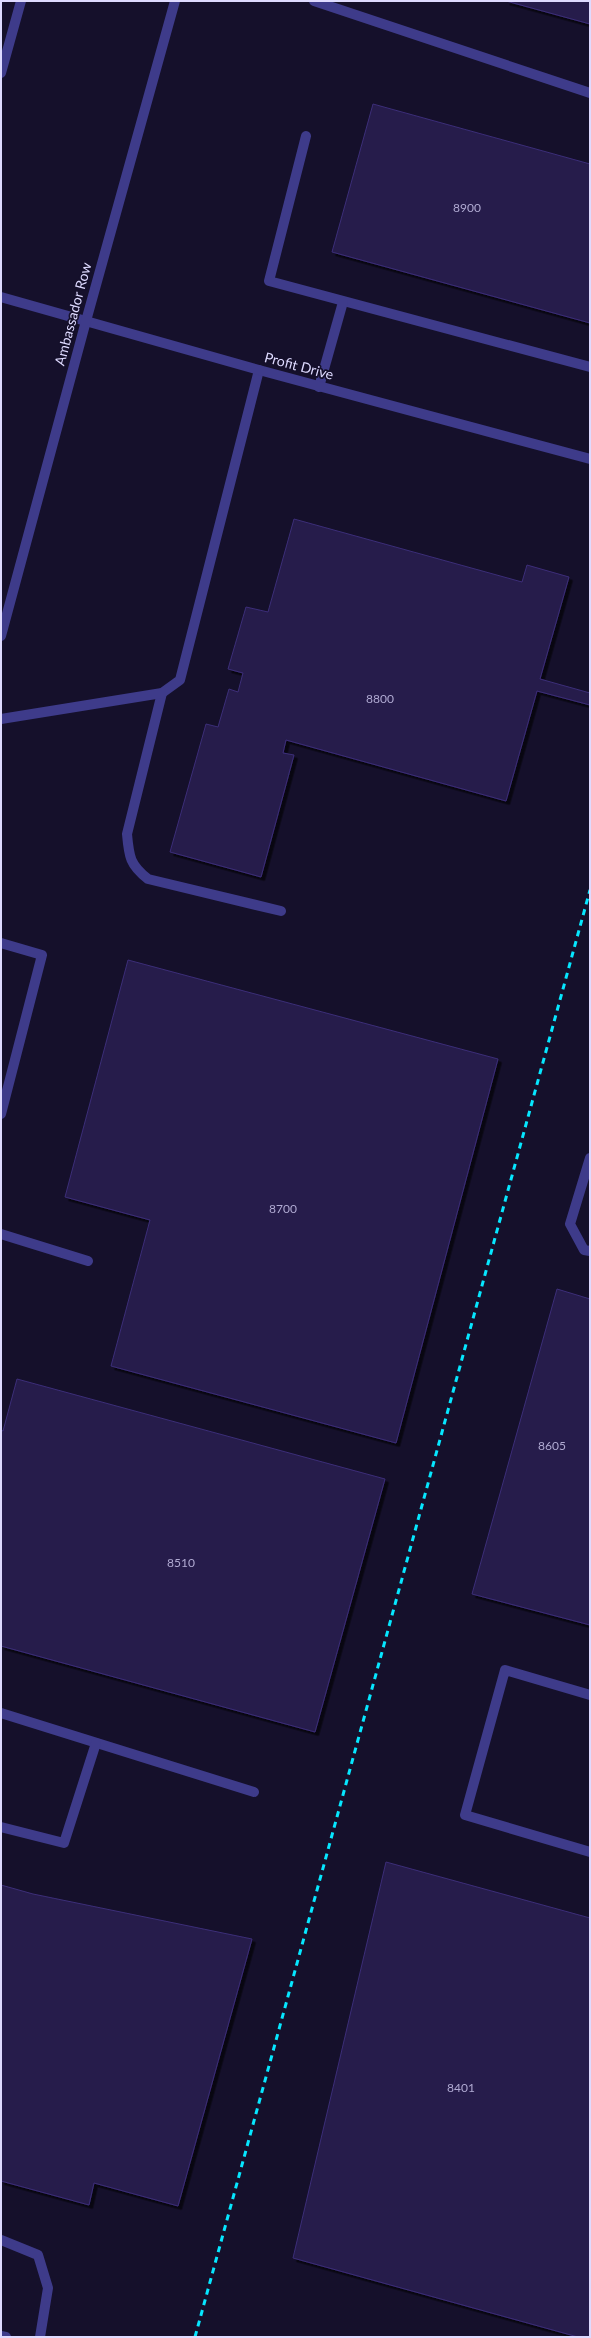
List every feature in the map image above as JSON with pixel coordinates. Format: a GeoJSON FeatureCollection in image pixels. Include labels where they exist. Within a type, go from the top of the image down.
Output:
{"type":"FeatureCollection","features":[{"type":"Feature","properties":{"kind":"street"},"geometry":{"type":"LineString","coordinates":[[1,73],[21,1]]}},
{"type":"Feature","properties":{"kind":"street","name":"Ambassador Row"},"geometry":{"type":"LineString","coordinates":[[1,636],[86,321],[176,1]]}},
{"type":"Feature","properties":{"kind":"street"},"geometry":{"type":"LineString","coordinates":[[314,1],[590,93]]}},
{"type":"Feature","properties":{"kind":"street"},"geometry":{"type":"LineString","coordinates":[[306,136],[268,281],[590,368]]}},
{"type":"Feature","properties":{"kind":"street","name":"Profit Drive"},"geometry":{"type":"LineString","coordinates":[[1,297],[320,387],[590,460]]}},
{"type":"Feature","properties":{"kind":"street"},"geometry":{"type":"LineString","coordinates":[[320,387],[343,302]]}},
{"type":"Feature","properties":{"kind":"street"},"geometry":{"type":"LineString","coordinates":[[1,719],[162,693],[180,680],[259,370]]}},
{"type":"Feature","properties":{"kind":"street"},"geometry":{"type":"LineString","coordinates":[[162,693],[127,834],[129,852],[135,869],[148,879],[281,911]]}},
{"type":"Feature","properties":{"kind":"street"},"geometry":{"type":"LineString","coordinates":[[1,943],[42,955],[1,1114]]}},
{"type":"Feature","properties":{"kind":"street"},"geometry":{"type":"LineString","coordinates":[[590,1158],[570,1224],[584,1250],[590,1251]]}},
{"type":"Feature","properties":{"kind":"street"},"geometry":{"type":"LineString","coordinates":[[1,1234],[88,1261]]}},
{"type":"Feature","properties":{"kind":"street"},"geometry":{"type":"LineString","coordinates":[[590,1695],[505,1670],[465,1815],[590,1852]]}},
{"type":"Feature","properties":{"kind":"street"},"geometry":{"type":"LineString","coordinates":[[1,1714],[254,1792]]}},
{"type":"Feature","properties":{"kind":"street"},"geometry":{"type":"LineString","coordinates":[[1,1827],[64,1843],[96,1743]]}},
{"type":"Feature","properties":{"kind":"street"},"geometry":{"type":"LineString","coordinates":[[1,2240],[38,2255],[48,2288],[40,2337]]}},
{"type":"Feature","properties":{"kind":"street"},"geometry":{"type":"LineString","coordinates":[[1,2336],[6,2337]]}},
{"type":"Feature","properties":{"kind":"building"},"geometry":{"type":"Polygon","coordinates":[[[506,1],[590,1],[590,24],[506,1]]]}},
{"type":"Feature","properties":{"kind":"building"},"geometry":{"type":"Polygon","coordinates":[[[373,104],[590,164],[590,323],[332,252],[373,104]]]}},
{"type":"Feature","properties":{"kind":"building"},"geometry":{"type":"Polygon","coordinates":[[[294,519],[522,582],[527,565],[569,577],[540,679],[590,693],[590,705],[537,691],[506,801],[286,740],[283,753],[294,755],[261,877],[170,852],[206,724],[218,727],[229,689],[238,692],[243,673],[228,669],[246,607],[268,612],[294,519]]]}},
{"type":"Feature","properties":{"kind":"building"},"geometry":{"type":"Polygon","coordinates":[[[128,960],[498,1059],[396,1443],[111,1366],[150,1220],[65,1197],[128,960]]]}},
{"type":"Feature","properties":{"kind":"building"},"geometry":{"type":"Polygon","coordinates":[[[557,1289],[590,1299],[590,1625],[472,1594],[557,1289]]]}},
{"type":"Feature","properties":{"kind":"building"},"geometry":{"type":"Polygon","coordinates":[[[17,1379],[385,1479],[315,1732],[1,1646],[1,1430],[3,1431],[17,1379]]]}},
{"type":"Feature","properties":{"kind":"building"},"geometry":{"type":"Polygon","coordinates":[[[386,1862],[590,1918],[590,2337],[578,2337],[293,2258],[386,1862]]]}},
{"type":"Feature","properties":{"kind":"building"},"geometry":{"type":"Polygon","coordinates":[[[1,1885],[33,1894],[252,1939],[178,2206],[94,2183],[89,2205],[1,2181],[1,1885]]]}},
{"type":"Feature","properties":{"kind":"railway"},"geometry":{"type":"LineString","coordinates":[[195,2337],[590,890]]}}]}
